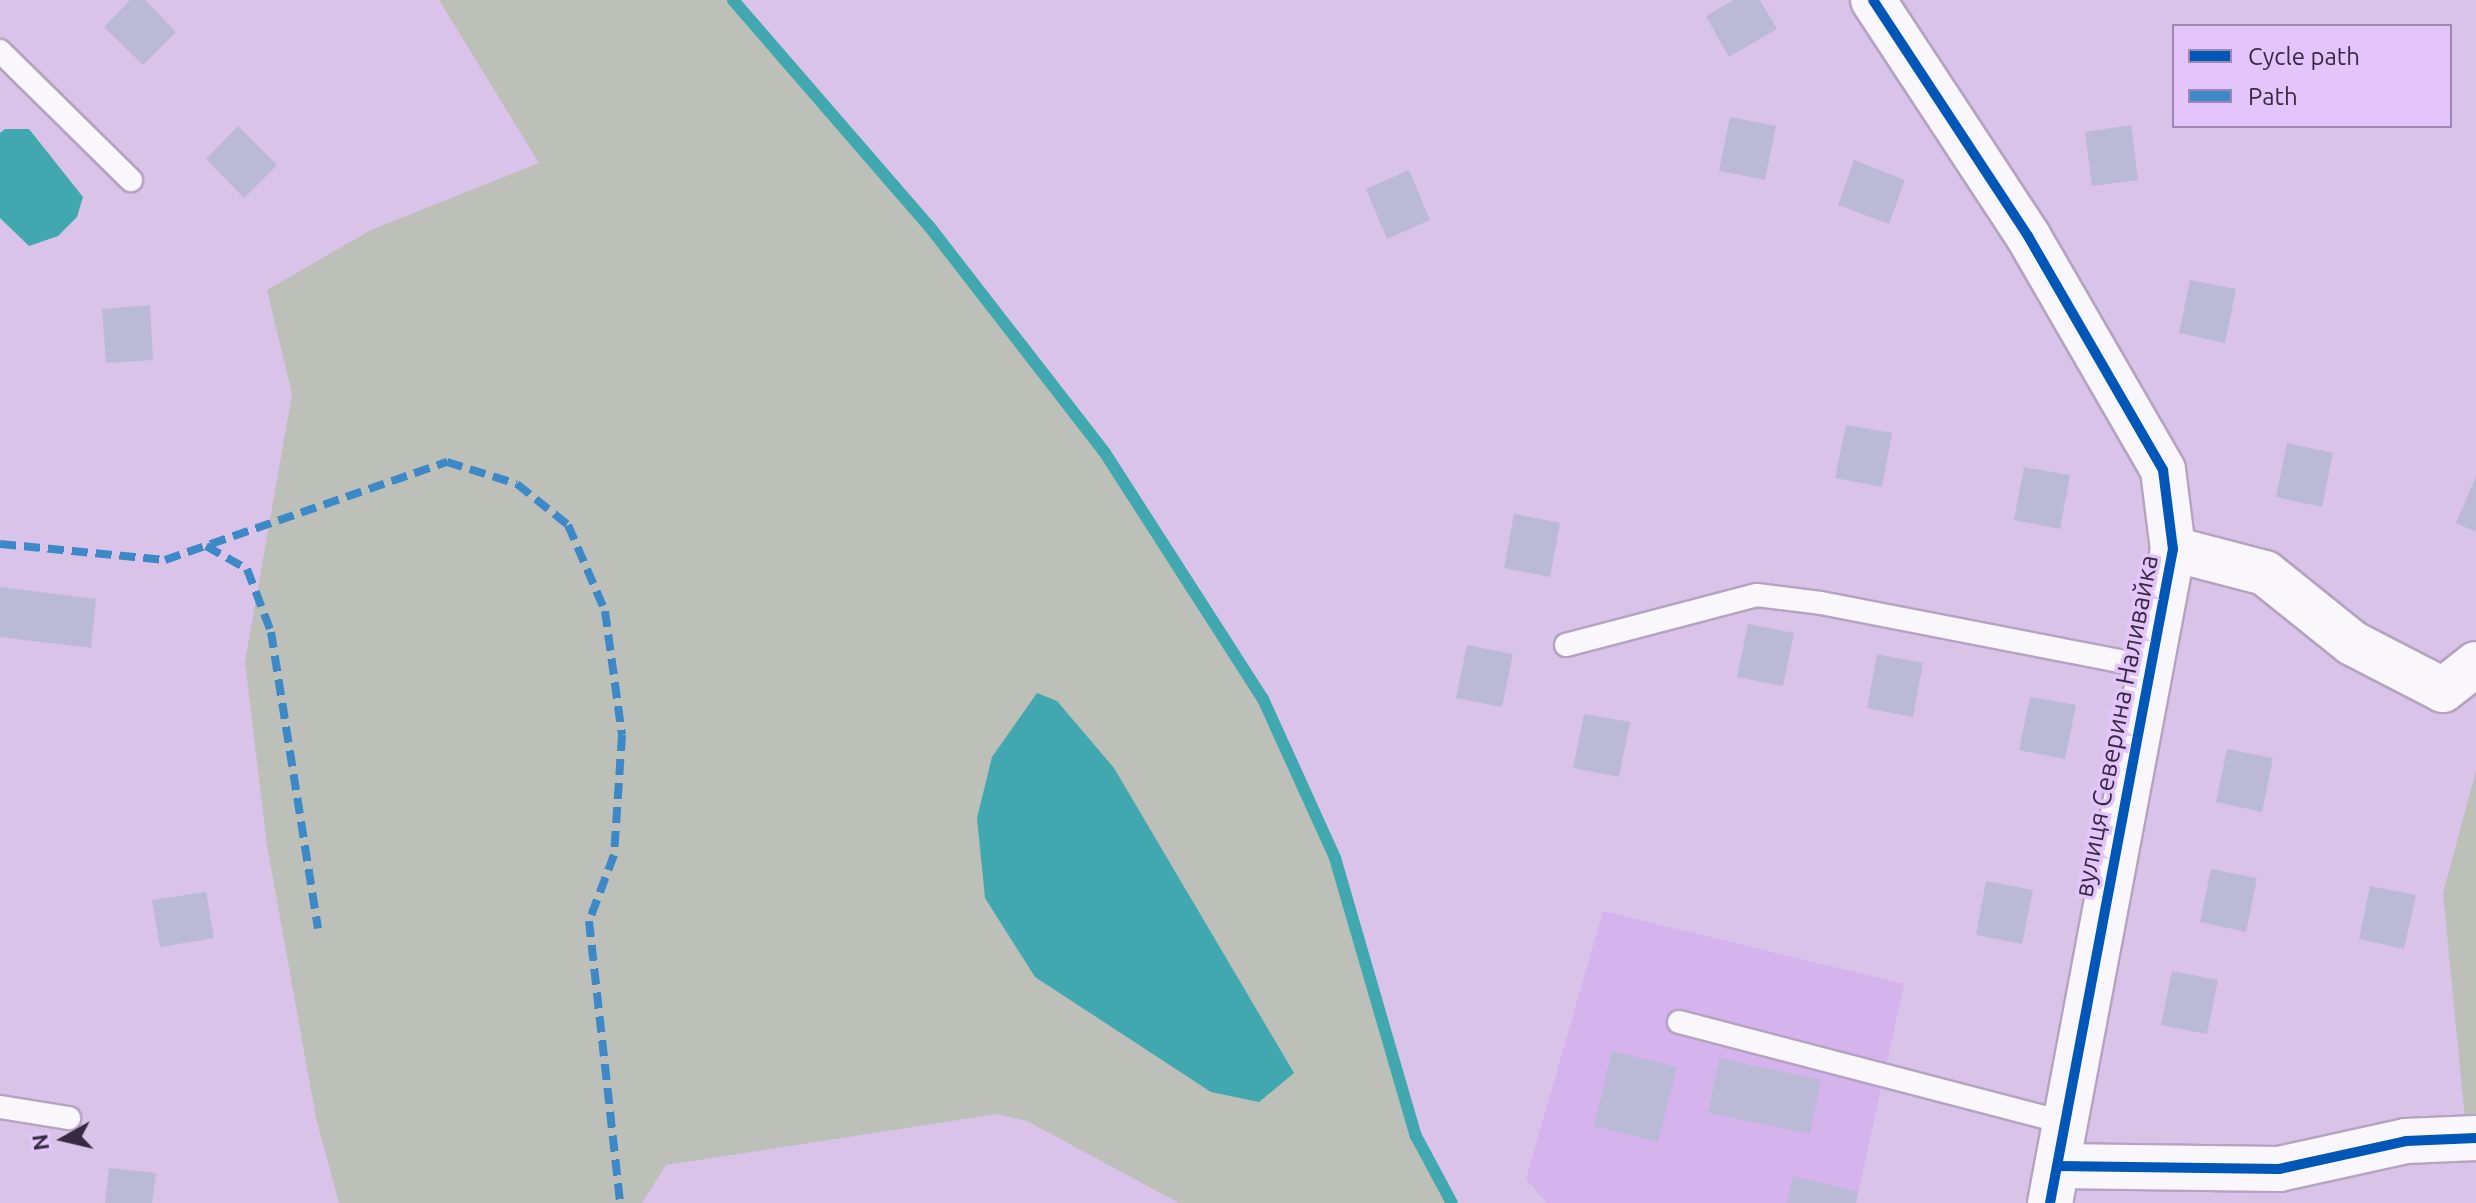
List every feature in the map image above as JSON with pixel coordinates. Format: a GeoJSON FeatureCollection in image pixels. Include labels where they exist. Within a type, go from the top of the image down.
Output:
{"type":"FeatureCollection","features":[{"type":"Feature","properties":{"kind":"street","name":"вулиця Северина Наливайка"},"geometry":{"type":"LineString","coordinates":[[1873,0],[2028,236],[2163,470],[2173,549],[2053,1184]]}},
{"type":"Feature","properties":{"kind":"street"},"geometry":{"type":"LineString","coordinates":[[2173,549],[2265,573],[2352,643],[2443,690],[2476,664]]}},
{"type":"Feature","properties":{"kind":"street"},"geometry":{"type":"LineString","coordinates":[[2053,1184],[2279,1169],[2406,1141],[2476,1138]]}},
{"type":"Feature","properties":{"kind":"lane"},"geometry":{"type":"LineString","coordinates":[[0,51],[131,180]]}},
{"type":"Feature","properties":{"kind":"lane"},"geometry":{"type":"LineString","coordinates":[[1566,645],[1757,595],[1821,603],[2150,667]]}},
{"type":"Feature","properties":{"kind":"lane"},"geometry":{"type":"LineString","coordinates":[[1679,1022],[2064,1122]]}},
{"type":"Feature","properties":{"kind":"lane"},"geometry":{"type":"LineString","coordinates":[[0,1107],[69,1118]]}},
{"type":"Feature","properties":{"kind":"shaded area"},"geometry":{"type":"Polygon","coordinates":[[[439,0],[733,0],[929,226],[1105,453],[1263,699],[1335,858],[1416,1135],[1452,1203],[1179,1203],[1027,1121],[997,1114],[666,1165],[642,1203],[339,1203],[316,1118],[267,845],[245,662],[292,394],[267,290],[371,230],[539,163],[439,0]]]}},
{"type":"Feature","properties":{"kind":"shaded area"},"geometry":{"type":"Polygon","coordinates":[[[5,129],[29,129],[83,197],[77,217],[58,236],[29,246],[0,218],[0,133],[5,129]]]}},
{"type":"Feature","properties":{"kind":"shaded area"},"geometry":{"type":"Polygon","coordinates":[[[1037,693],[1057,701],[1114,768],[1294,1073],[1259,1102],[1211,1092],[1035,977],[985,898],[977,818],[992,757],[1037,693]]]}},
{"type":"Feature","properties":{"kind":"shaded area"},"geometry":{"type":"Polygon","coordinates":[[[2476,771],[2476,1126],[2465,1119],[2443,893],[2476,771]]]}},
{"type":"Feature","properties":{"kind":"shaded area"},"geometry":{"type":"Polygon","coordinates":[[[1603,911],[1904,984],[1856,1203],[1547,1203],[1526,1179],[1603,911]]]}},
{"type":"Feature","properties":{"kind":"building"},"geometry":{"type":"Polygon","coordinates":[[[130,0],[145,0],[176,32],[143,65],[104,27],[130,0]]]}},
{"type":"Feature","properties":{"kind":"building"},"geometry":{"type":"Polygon","coordinates":[[[1733,0],[1760,0],[1777,29],[1729,57],[1706,16],[1733,0]]]}},
{"type":"Feature","properties":{"kind":"building"},"geometry":{"type":"Polygon","coordinates":[[[1730,117],[1776,126],[1765,180],[1719,171],[1730,117]]]}},
{"type":"Feature","properties":{"kind":"building"},"geometry":{"type":"Polygon","coordinates":[[[2131,125],[2138,180],[2092,186],[2085,132],[2131,125]]]}},
{"type":"Feature","properties":{"kind":"building"},"geometry":{"type":"Polygon","coordinates":[[[238,126],[277,165],[244,198],[206,159],[238,126]]]}},
{"type":"Feature","properties":{"kind":"building"},"geometry":{"type":"Polygon","coordinates":[[[1854,160],[1905,180],[1889,224],[1838,205],[1854,160]]]}},
{"type":"Feature","properties":{"kind":"building"},"geometry":{"type":"Polygon","coordinates":[[[1409,170],[1430,220],[1387,239],[1366,189],[1409,170]]]}},
{"type":"Feature","properties":{"kind":"building"},"geometry":{"type":"Polygon","coordinates":[[[2190,280],[2236,289],[2225,343],[2179,333],[2190,280]]]}},
{"type":"Feature","properties":{"kind":"building"},"geometry":{"type":"Polygon","coordinates":[[[150,305],[153,360],[106,363],[102,309],[150,305]]]}},
{"type":"Feature","properties":{"kind":"building"},"geometry":{"type":"Polygon","coordinates":[[[1846,425],[1892,433],[1882,487],[1835,478],[1846,425]]]}},
{"type":"Feature","properties":{"kind":"building"},"geometry":{"type":"Polygon","coordinates":[[[2287,443],[2333,453],[2322,507],[2276,497],[2287,443]]]}},
{"type":"Feature","properties":{"kind":"building"},"geometry":{"type":"Polygon","coordinates":[[[2024,467],[2070,475],[2060,529],[2014,520],[2024,467]]]}},
{"type":"Feature","properties":{"kind":"building"},"geometry":{"type":"Polygon","coordinates":[[[2476,476],[2476,532],[2456,523],[2476,476]]]}},
{"type":"Feature","properties":{"kind":"building"},"geometry":{"type":"Polygon","coordinates":[[[1514,514],[1560,523],[1550,577],[1504,568],[1514,514]]]}},
{"type":"Feature","properties":{"kind":"building"},"geometry":{"type":"Polygon","coordinates":[[[0,587],[96,599],[91,648],[0,637],[0,587]]]}},
{"type":"Feature","properties":{"kind":"building"},"geometry":{"type":"Polygon","coordinates":[[[1748,624],[1794,633],[1783,686],[1737,677],[1748,624]]]}},
{"type":"Feature","properties":{"kind":"building"},"geometry":{"type":"Polygon","coordinates":[[[1467,645],[1513,654],[1502,707],[1456,698],[1467,645]]]}},
{"type":"Feature","properties":{"kind":"building"},"geometry":{"type":"Polygon","coordinates":[[[1877,654],[1923,663],[1913,717],[1867,708],[1877,654]]]}},
{"type":"Feature","properties":{"kind":"building"},"geometry":{"type":"Polygon","coordinates":[[[2030,697],[2076,705],[2065,759],[2019,750],[2030,697]]]}},
{"type":"Feature","properties":{"kind":"building"},"geometry":{"type":"Polygon","coordinates":[[[1584,714],[1630,722],[1619,777],[1573,768],[1584,714]]]}},
{"type":"Feature","properties":{"kind":"building"},"geometry":{"type":"Polygon","coordinates":[[[2227,749],[2273,758],[2262,812],[2216,802],[2227,749]]]}},
{"type":"Feature","properties":{"kind":"building"},"geometry":{"type":"Polygon","coordinates":[[[2211,869],[2257,878],[2246,932],[2200,922],[2211,869]]]}},
{"type":"Feature","properties":{"kind":"building"},"geometry":{"type":"Polygon","coordinates":[[[1986,881],[2033,890],[2022,944],[1976,935],[1986,881]]]}},
{"type":"Feature","properties":{"kind":"building"},"geometry":{"type":"Polygon","coordinates":[[[2370,886],[2416,895],[2404,949],[2359,939],[2370,886]]]}},
{"type":"Feature","properties":{"kind":"building"},"geometry":{"type":"Polygon","coordinates":[[[206,892],[214,938],[160,947],[152,900],[206,892]]]}},
{"type":"Feature","properties":{"kind":"building"},"geometry":{"type":"Polygon","coordinates":[[[2172,971],[2218,980],[2207,1034],[2161,1025],[2172,971]]]}},
{"type":"Feature","properties":{"kind":"building"},"geometry":{"type":"Polygon","coordinates":[[[1612,1051],[1677,1067],[1658,1142],[1594,1126],[1612,1051]]]}},
{"type":"Feature","properties":{"kind":"building"},"geometry":{"type":"Polygon","coordinates":[[[1719,1058],[1821,1080],[1810,1134],[1708,1113],[1719,1058]]]}},
{"type":"Feature","properties":{"kind":"building"},"geometry":{"type":"Polygon","coordinates":[[[109,1168],[156,1173],[152,1203],[105,1203],[109,1168]]]}},
{"type":"Feature","properties":{"kind":"building"},"geometry":{"type":"Polygon","coordinates":[[[1793,1176],[1858,1192],[1856,1203],[1787,1203],[1793,1176]]]}},
{"type":"Feature","properties":{"kind":"waterway"},"geometry":{"type":"LineString","coordinates":[[733,0],[929,226],[1105,453],[1263,699],[1335,858],[1416,1136],[1452,1203]]}},
{"type":"Feature","properties":{"kind":"marked path"},"geometry":{"type":"LineString","coordinates":[[0,544],[165,560],[447,462],[517,484],[568,525],[605,611],[622,735],[614,855],[589,921],[620,1203]]}},
{"type":"Feature","properties":{"kind":"marked path"},"geometry":{"type":"LineString","coordinates":[[206,546],[247,569],[271,632],[318,928]]}},
{"type":"Feature","properties":{"kind":"cycle path"},"geometry":{"type":"LineString","coordinates":[[1873,0],[2028,236],[2163,470],[2173,549],[2050,1203]]}},
{"type":"Feature","properties":{"kind":"cycle path"},"geometry":{"type":"LineString","coordinates":[[2057,1166],[2279,1169],[2406,1141],[2476,1138]]}}]}
